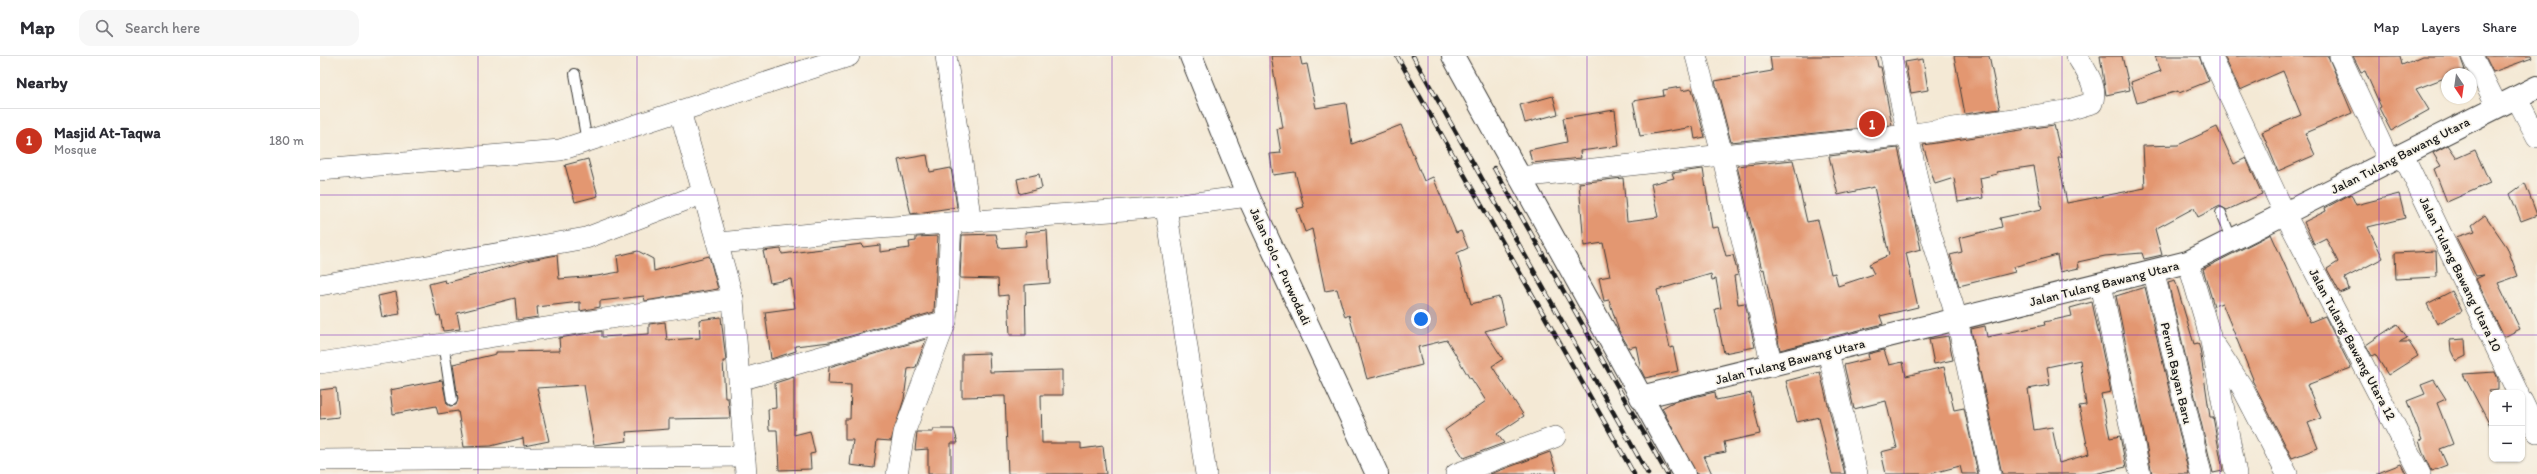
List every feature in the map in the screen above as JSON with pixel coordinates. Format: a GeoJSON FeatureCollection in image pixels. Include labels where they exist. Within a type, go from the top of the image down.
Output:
{"type":"FeatureCollection","features":[{"type":"Feature","properties":{"kind":"street"},"geometry":{"type":"LineString","coordinates":[[320,170],[560,150],[680,111],[795,64],[849,56]]}},
{"type":"Feature","properties":{"kind":"street"},"geometry":{"type":"LineString","coordinates":[[946,56],[971,222]]}},
{"type":"Feature","properties":{"kind":"street","name":"Jalan Solo - Purwodadi"},"geometry":{"type":"LineString","coordinates":[[1191,56],[1248,196],[1377,474]]}},
{"type":"Feature","properties":{"kind":"street"},"geometry":{"type":"LineString","coordinates":[[1453,56],[1684,474]]}},
{"type":"Feature","properties":{"kind":"street"},"geometry":{"type":"LineString","coordinates":[[1696,56],[1722,154],[1772,366]]}},
{"type":"Feature","properties":{"kind":"street"},"geometry":{"type":"LineString","coordinates":[[1891,56],[1924,212],[1956,319],[1990,474]]}},
{"type":"Feature","properties":{"kind":"street"},"geometry":{"type":"LineString","coordinates":[[1519,177],[1722,154],[1908,136],[2065,111],[2092,103],[2095,96],[2092,84],[2077,56]]}},
{"type":"Feature","properties":{"kind":"street","name":"Jalan Tulang Bawang Utara 12"},"geometry":{"type":"LineString","coordinates":[[2211,56],[2285,214],[2420,474]]}},
{"type":"Feature","properties":{"kind":"street","name":"Jalan Tulang Bawang Utara 10"},"geometry":{"type":"LineString","coordinates":[[2340,56],[2396,158],[2516,390]]}},
{"type":"Feature","properties":{"kind":"street"},"geometry":{"type":"LineString","coordinates":[[2472,56],[2497,106]]}},
{"type":"Feature","properties":{"kind":"street","name":"Jalan Tulang Bawang Utara"},"geometry":{"type":"LineString","coordinates":[[1641,397],[1772,366],[1956,319],[2101,284],[2154,273],[2188,262],[2537,87]]}},
{"type":"Feature","properties":{"kind":"street"},"geometry":{"type":"LineString","coordinates":[[2516,97],[2537,137]]}},
{"type":"Feature","properties":{"kind":"street"},"geometry":{"type":"LineString","coordinates":[[320,460],[458,466],[746,465],[733,299],[719,243],[680,111]]}},
{"type":"Feature","properties":{"kind":"street"},"geometry":{"type":"LineString","coordinates":[[320,285],[586,238],[704,193]]}},
{"type":"Feature","properties":{"kind":"street"},"geometry":{"type":"LineString","coordinates":[[719,243],[851,230],[950,224],[1166,207],[1248,196]]}},
{"type":"Feature","properties":{"kind":"street"},"geometry":{"type":"LineString","coordinates":[[1166,207],[1206,474]]}},
{"type":"Feature","properties":{"kind":"street"},"geometry":{"type":"LineString","coordinates":[[897,474],[904,433],[911,410],[946,321],[950,224]]}},
{"type":"Feature","properties":{"kind":"street"},"geometry":{"type":"LineString","coordinates":[[2188,262],[2210,336],[2236,474]]}},
{"type":"Feature","properties":{"kind":"street","name":"Perum Bayan Baru"},"geometry":{"type":"LineString","coordinates":[[2154,273],[2201,474]]}},
{"type":"Feature","properties":{"kind":"street"},"geometry":{"type":"LineString","coordinates":[[2101,284],[2140,474]]}},
{"type":"Feature","properties":{"kind":"street"},"geometry":{"type":"LineString","coordinates":[[320,363],[733,299]]}},
{"type":"Feature","properties":{"kind":"street"},"geometry":{"type":"LineString","coordinates":[[740,380],[946,321]]}},
{"type":"Feature","properties":{"kind":"street"},"geometry":{"type":"LineString","coordinates":[[2210,336],[2242,387],[2287,474]]}},
{"type":"Feature","properties":{"kind":"street"},"geometry":{"type":"LineString","coordinates":[[1828,352],[1857,474]]}},
{"type":"Feature","properties":{"kind":"street"},"geometry":{"type":"LineString","coordinates":[[2525,407],[2537,432]]}},
{"type":"Feature","properties":{"kind":"street"},"geometry":{"type":"LineString","coordinates":[[1456,474],[1555,437]]}},
{"type":"Feature","properties":{"kind":"lane"},"geometry":{"type":"LineString","coordinates":[[575,74],[587,142]]}},
{"type":"Feature","properties":{"kind":"lane"},"geometry":{"type":"LineString","coordinates":[[2222,213],[2232,241]]}},
{"type":"Feature","properties":{"kind":"lane"},"geometry":{"type":"LineString","coordinates":[[444,343],[452,400]]}},
{"type":"Feature","properties":{"kind":"building"},"geometry":{"type":"Polygon","coordinates":[[[1271,56],[1300,56],[1302,65],[1307,64],[1316,108],[1346,103],[1352,144],[1401,125],[1424,181],[1433,177],[1456,233],[1461,231],[1468,248],[1457,253],[1471,304],[1499,297],[1506,325],[1485,331],[1503,359],[1492,366],[1524,416],[1497,434],[1504,443],[1464,458],[1445,430],[1486,401],[1471,378],[1470,379],[1447,340],[1418,347],[1422,365],[1367,379],[1349,315],[1345,317],[1337,289],[1325,291],[1312,229],[1305,232],[1297,209],[1304,207],[1295,172],[1273,175],[1270,154],[1281,153],[1277,129],[1283,128],[1271,56]]]}},
{"type":"Feature","properties":{"kind":"building"},"geometry":{"type":"Polygon","coordinates":[[[1770,56],[1876,56],[1878,67],[1881,67],[1892,125],[1731,142],[1715,81],[1772,71],[1770,56]]]}},
{"type":"Feature","properties":{"kind":"building"},"geometry":{"type":"Polygon","coordinates":[[[1954,56],[1989,56],[2000,109],[1965,114],[1954,56]]]}},
{"type":"Feature","properties":{"kind":"building"},"geometry":{"type":"Polygon","coordinates":[[[2100,56],[2122,56],[2130,90],[2106,95],[2100,56]]]}},
{"type":"Feature","properties":{"kind":"building"},"geometry":{"type":"Polygon","coordinates":[[[2155,56],[2199,56],[2209,81],[2179,93],[2178,91],[2137,103],[2131,82],[2161,71],[2155,56]]]}},
{"type":"Feature","properties":{"kind":"building"},"geometry":{"type":"Polygon","coordinates":[[[2224,56],[2328,56],[2352,113],[2305,133],[2315,155],[2278,171],[2262,132],[2301,115],[2283,71],[2240,90],[2224,56]]]}},
{"type":"Feature","properties":{"kind":"building"},"geometry":{"type":"Polygon","coordinates":[[[2353,56],[2400,56],[2402,65],[2423,56],[2460,56],[2464,68],[2441,68],[2441,79],[2416,89],[2429,110],[2391,131],[2379,108],[2381,107],[2365,71],[2361,72],[2353,56]]]}},
{"type":"Feature","properties":{"kind":"building"},"geometry":{"type":"Polygon","coordinates":[[[2485,56],[2531,56],[2532,58],[2493,72],[2485,56]]]}},
{"type":"Feature","properties":{"kind":"building"},"geometry":{"type":"Polygon","coordinates":[[[1923,59],[1928,90],[1911,93],[1905,62],[1923,59]]]}},
{"type":"Feature","properties":{"kind":"building"},"geometry":{"type":"Polygon","coordinates":[[[1681,87],[1681,91],[1692,89],[1705,137],[1695,139],[1693,127],[1640,136],[1633,101],[1664,96],[1663,90],[1681,87]]]}},
{"type":"Feature","properties":{"kind":"building"},"geometry":{"type":"Polygon","coordinates":[[[1553,96],[1558,114],[1525,123],[1520,105],[1553,96]]]}},
{"type":"Feature","properties":{"kind":"building"},"geometry":{"type":"Polygon","coordinates":[[[1615,110],[1619,146],[1580,151],[1581,158],[1532,163],[1529,150],[1567,142],[1563,118],[1615,110]]]}},
{"type":"Feature","properties":{"kind":"building"},"geometry":{"type":"Polygon","coordinates":[[[2054,125],[2062,158],[2058,158],[2067,203],[2145,188],[2143,146],[2178,145],[2217,127],[2234,164],[2246,158],[2262,194],[2227,210],[2220,206],[2198,217],[2194,208],[2155,229],[2162,255],[2144,259],[2142,253],[2105,256],[2078,262],[2079,268],[2060,272],[2057,255],[2013,267],[2015,272],[1959,286],[1950,255],[1962,252],[1959,238],[2002,227],[2000,218],[2042,209],[2034,166],[1996,172],[1997,174],[1980,178],[1983,198],[1958,202],[1954,178],[1935,184],[1923,145],[2054,125]]]}},
{"type":"Feature","properties":{"kind":"building"},"geometry":{"type":"Polygon","coordinates":[[[2448,145],[2457,158],[2475,150],[2490,183],[2447,202],[2434,169],[2441,166],[2433,153],[2448,145]]]}},
{"type":"Feature","properties":{"kind":"building"},"geometry":{"type":"Polygon","coordinates":[[[1898,148],[1921,249],[1906,253],[1918,307],[1880,316],[1883,324],[1780,350],[1764,269],[1762,270],[1737,166],[1793,160],[1807,222],[1818,220],[1831,274],[1835,273],[1838,286],[1874,274],[1869,264],[1889,255],[1874,187],[1838,195],[1829,156],[1898,148]]]}},
{"type":"Feature","properties":{"kind":"building"},"geometry":{"type":"Polygon","coordinates":[[[927,155],[930,172],[951,168],[957,207],[911,214],[898,160],[927,155]]]}},
{"type":"Feature","properties":{"kind":"building"},"geometry":{"type":"Polygon","coordinates":[[[588,159],[598,196],[575,202],[565,165],[588,159]]]}},
{"type":"Feature","properties":{"kind":"building"},"geometry":{"type":"Polygon","coordinates":[[[1703,169],[1712,228],[1718,227],[1726,256],[1733,255],[1738,275],[1734,276],[1738,304],[1745,303],[1755,347],[1724,353],[1715,309],[1721,308],[1716,279],[1712,280],[1711,274],[1657,290],[1670,348],[1673,347],[1678,371],[1645,378],[1641,370],[1636,346],[1629,348],[1619,331],[1609,300],[1604,301],[1599,278],[1610,276],[1603,243],[1584,246],[1579,183],[1623,178],[1627,221],[1658,217],[1651,184],[1674,178],[1672,173],[1703,169]]]}},
{"type":"Feature","properties":{"kind":"building"},"geometry":{"type":"Polygon","coordinates":[[[1039,174],[1042,188],[1020,194],[1017,179],[1039,174]]]}},
{"type":"Feature","properties":{"kind":"building"},"geometry":{"type":"Polygon","coordinates":[[[2525,183],[2537,215],[2521,221],[2510,194],[2525,183]]]}},
{"type":"Feature","properties":{"kind":"building"},"geometry":{"type":"Polygon","coordinates":[[[2351,194],[2356,205],[2399,194],[2405,218],[2368,227],[2383,258],[2345,278],[2349,289],[2340,293],[2327,269],[2338,262],[2326,238],[2314,244],[2304,222],[2326,211],[2325,208],[2351,194]]]}},
{"type":"Feature","properties":{"kind":"building"},"geometry":{"type":"Polygon","coordinates":[[[2485,215],[2507,247],[2518,276],[2498,283],[2520,329],[2504,337],[2476,279],[2484,275],[2476,276],[2456,237],[2475,231],[2472,225],[2485,215]]]}},
{"type":"Feature","properties":{"kind":"building"},"geometry":{"type":"Polygon","coordinates":[[[1047,230],[1050,283],[1025,285],[1026,335],[1010,335],[1008,295],[999,296],[998,279],[960,278],[962,235],[996,234],[999,248],[1026,246],[1025,232],[1047,230]]]}},
{"type":"Feature","properties":{"kind":"building"},"geometry":{"type":"Polygon","coordinates":[[[2271,234],[2310,322],[2325,316],[2351,368],[2307,385],[2321,418],[2308,423],[2318,448],[2292,458],[2252,380],[2253,379],[2222,303],[2214,306],[2203,269],[2271,234]]]}},
{"type":"Feature","properties":{"kind":"building"},"geometry":{"type":"Polygon","coordinates":[[[938,236],[934,312],[830,342],[795,346],[796,351],[771,359],[765,312],[795,308],[791,279],[770,283],[763,251],[781,249],[782,254],[862,244],[863,247],[880,245],[880,252],[910,248],[909,242],[916,241],[916,237],[938,236]]]}},
{"type":"Feature","properties":{"kind":"building"},"geometry":{"type":"Polygon","coordinates":[[[638,251],[653,259],[654,271],[709,256],[718,289],[645,301],[644,296],[600,301],[600,307],[580,311],[580,302],[537,307],[538,317],[517,320],[515,298],[457,313],[460,329],[443,331],[440,315],[437,316],[429,284],[445,280],[446,283],[530,260],[557,255],[559,279],[597,276],[619,272],[617,256],[638,251]]]}},
{"type":"Feature","properties":{"kind":"building"},"geometry":{"type":"Polygon","coordinates":[[[2436,251],[2437,277],[2396,279],[2395,253],[2436,251]]]}},
{"type":"Feature","properties":{"kind":"building"},"geometry":{"type":"Polygon","coordinates":[[[2175,280],[2194,344],[2198,343],[2200,349],[2210,417],[2213,417],[2223,471],[2213,473],[2168,282],[2175,280]]]}},
{"type":"Feature","properties":{"kind":"building"},"geometry":{"type":"Polygon","coordinates":[[[2145,287],[2189,474],[2152,474],[2116,296],[2145,287]]]}},
{"type":"Feature","properties":{"kind":"building"},"geometry":{"type":"Polygon","coordinates":[[[2452,291],[2462,311],[2437,324],[2427,304],[2452,291]]]}},
{"type":"Feature","properties":{"kind":"building"},"geometry":{"type":"Polygon","coordinates":[[[396,292],[400,314],[382,317],[378,296],[396,292]]]}},
{"type":"Feature","properties":{"kind":"building"},"geometry":{"type":"Polygon","coordinates":[[[2092,302],[2111,392],[2101,394],[2110,438],[2120,436],[2126,467],[2094,474],[2002,474],[1971,329],[1985,326],[1987,337],[2045,325],[2044,322],[2072,316],[2070,308],[2092,302]],[[2080,360],[2047,367],[2050,385],[2028,389],[2034,430],[2052,427],[2059,463],[2089,454],[2079,406],[2086,405],[2080,360]]]}},
{"type":"Feature","properties":{"kind":"building"},"geometry":{"type":"Polygon","coordinates":[[[721,317],[726,361],[723,361],[725,398],[728,398],[730,418],[669,419],[669,429],[626,432],[627,441],[594,445],[584,385],[537,388],[549,441],[524,446],[523,438],[491,446],[464,447],[458,411],[438,414],[436,406],[393,414],[390,390],[442,380],[447,404],[450,406],[456,405],[458,399],[453,364],[496,354],[496,352],[560,351],[559,338],[602,331],[602,337],[649,334],[649,324],[665,322],[667,340],[700,338],[699,320],[721,317]]]}},
{"type":"Feature","properties":{"kind":"building"},"geometry":{"type":"Polygon","coordinates":[[[2397,324],[2407,338],[2399,342],[2409,342],[2418,356],[2388,375],[2375,354],[2372,356],[2366,345],[2397,324]]]}},
{"type":"Feature","properties":{"kind":"building"},"geometry":{"type":"Polygon","coordinates":[[[1948,336],[1953,360],[1934,364],[1929,339],[1948,336]]]}},
{"type":"Feature","properties":{"kind":"building"},"geometry":{"type":"Polygon","coordinates":[[[926,339],[916,367],[908,369],[904,399],[891,441],[877,440],[874,468],[850,465],[853,440],[845,440],[845,419],[850,419],[851,385],[828,384],[829,367],[926,339]]]}},
{"type":"Feature","properties":{"kind":"building"},"geometry":{"type":"Polygon","coordinates":[[[2465,339],[2466,356],[2456,361],[2451,351],[2450,340],[2465,339]]]}},
{"type":"Feature","properties":{"kind":"building"},"geometry":{"type":"Polygon","coordinates":[[[1884,350],[1889,365],[1903,362],[1906,376],[1944,367],[1954,410],[1964,408],[1978,474],[1962,474],[1960,466],[1929,474],[1886,474],[1881,452],[1897,448],[1886,401],[1854,409],[1844,365],[1869,359],[1868,354],[1884,350]]]}},
{"type":"Feature","properties":{"kind":"building"},"geometry":{"type":"Polygon","coordinates":[[[989,353],[990,372],[1063,370],[1063,395],[1041,395],[1042,443],[1081,443],[1081,449],[1103,446],[1106,474],[1008,474],[1005,396],[962,397],[962,354],[989,353]]]}},
{"type":"Feature","properties":{"kind":"building"},"geometry":{"type":"Polygon","coordinates":[[[1820,372],[1845,474],[1832,474],[1819,417],[1797,422],[1786,381],[1820,372]]]}},
{"type":"Feature","properties":{"kind":"building"},"geometry":{"type":"Polygon","coordinates":[[[2495,372],[2498,379],[2498,390],[2489,390],[2489,423],[2463,374],[2495,372]]]}},
{"type":"Feature","properties":{"kind":"building"},"geometry":{"type":"Polygon","coordinates":[[[794,377],[794,435],[810,431],[815,453],[810,454],[811,469],[779,470],[777,430],[769,430],[768,409],[776,408],[775,383],[794,377]]]}},
{"type":"Feature","properties":{"kind":"building"},"geometry":{"type":"Polygon","coordinates":[[[2434,380],[2446,399],[2437,403],[2453,444],[2440,449],[2447,465],[2431,471],[2419,441],[2422,440],[2407,401],[2425,394],[2421,385],[2434,380]]]}},
{"type":"Feature","properties":{"kind":"building"},"geometry":{"type":"Polygon","coordinates":[[[336,388],[339,417],[320,419],[320,390],[336,388]]]}},
{"type":"Feature","properties":{"kind":"building"},"geometry":{"type":"Polygon","coordinates":[[[1715,392],[1716,400],[1751,393],[1760,434],[1724,442],[1726,452],[1704,456],[1712,474],[1696,474],[1662,408],[1673,402],[1715,392]]]}},
{"type":"Feature","properties":{"kind":"building"},"geometry":{"type":"Polygon","coordinates":[[[933,429],[954,429],[958,443],[951,443],[951,474],[928,474],[928,449],[915,450],[917,432],[933,432],[933,429]]]}},
{"type":"Feature","properties":{"kind":"building"},"geometry":{"type":"Polygon","coordinates":[[[1550,452],[1557,474],[1490,474],[1550,452]]]}},
{"type":"Feature","properties":{"kind":"building"},"geometry":{"type":"Polygon","coordinates":[[[2401,464],[2406,474],[2378,474],[2378,473],[2401,464]]]}},
{"type":"Feature","properties":{"kind":"railway"},"geometry":{"type":"LineString","coordinates":[[1397,56],[1634,474]]}},
{"type":"Feature","properties":{"kind":"railway"},"geometry":{"type":"LineString","coordinates":[[1413,56],[1648,474]]}},
{"type":"Feature","properties":{"kind":"railway"},"geometry":{"type":"LineString","coordinates":[[1494,168],[1667,474]]}},
{"type":"Feature","properties":{"kind":"place","name":"Masjid At-Taqwa"},"geometry":{"type":"Point","coordinates":[1872,124]}}]}
